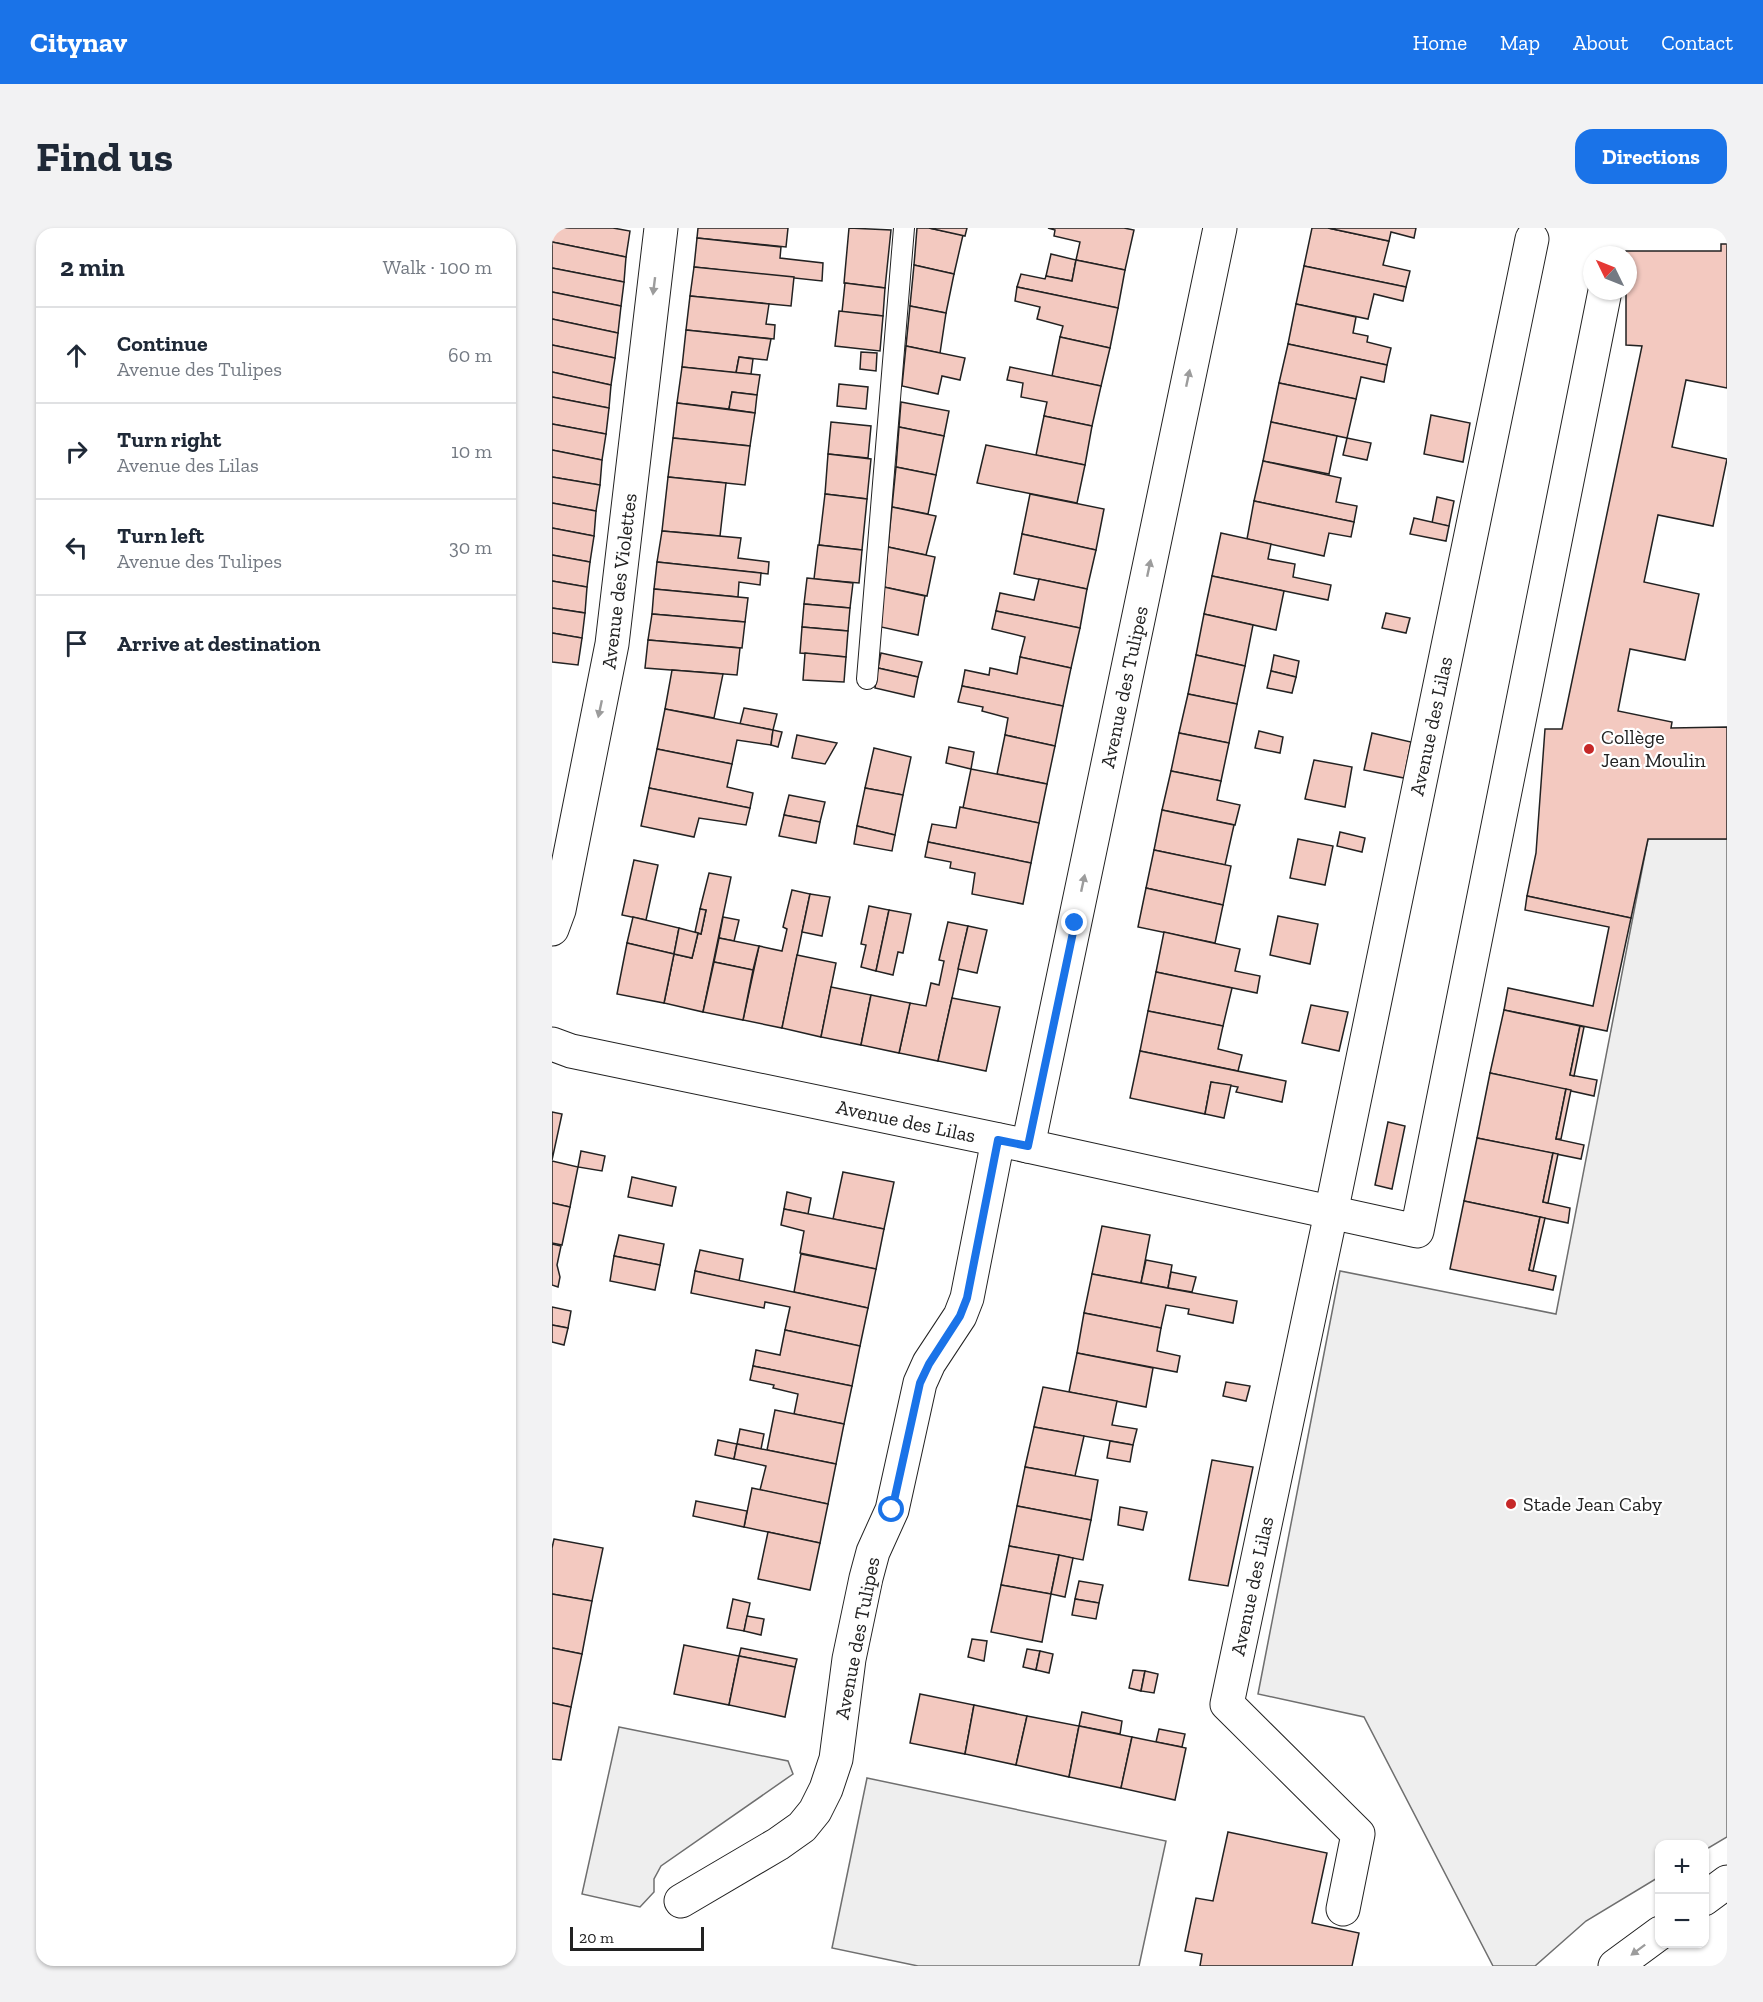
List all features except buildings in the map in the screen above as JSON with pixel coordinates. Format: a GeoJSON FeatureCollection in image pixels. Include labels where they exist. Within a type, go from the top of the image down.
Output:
{"type":"FeatureCollection","features":[{"type":"Feature","properties":{"kind":"street","name":"Avenue des Violettes"},"geometry":{"type":"LineString","coordinates":[[552,929],[559,910],[612,644],[661,228]]}},
{"type":"Feature","properties":{"kind":"street","name":"Avenue des Tulipes"},"geometry":{"type":"LineString","coordinates":[[681,1901],[778,1844],[802,1827],[815,1811],[826,1789],[836,1759],[849,1659],[873,1552],[892,1510],[920,1383],[929,1364],[960,1316],[967,1298],[1013,1143],[1220,228]]}},
{"type":"Feature","properties":{"kind":"street","name":"Avenue des Lilas"},"geometry":{"type":"LineString","coordinates":[[1343,1908],[1358,1834],[1227,1704],[1532,239]]}},
{"type":"Feature","properties":{"kind":"street"},"geometry":{"type":"LineString","coordinates":[[1331,1213],[1417,1232],[1603,300]]}},
{"type":"Feature","properties":{"kind":"street","name":"Avenue des Lilas"},"geometry":{"type":"LineString","coordinates":[[552,1044],[571,1051],[1013,1143],[1331,1213]]}},
{"type":"Feature","properties":{"kind":"street"},"geometry":{"type":"LineString","coordinates":[[1709,1895],[1727,1882]]}},
{"type":"Feature","properties":{"kind":"street"},"geometry":{"type":"LineString","coordinates":[[1615,1966],[1655,1936]]}},
{"type":"Feature","properties":{"kind":"lane"},"geometry":{"type":"LineString","coordinates":[[867,679],[904,228]]}},
{"type":"Feature","properties":{"kind":"shaded area","name":"Stade Jean Caby"},"geometry":{"type":"Polygon","coordinates":[[[1648,839],[1727,839],[1727,1837],[1709,1848],[1709,1840],[1655,1840],[1655,1879],[1586,1921],[1535,1966],[1493,1966],[1364,1717],[1258,1694],[1340,1271],[1556,1314],[1648,839]]]}},
{"type":"Feature","properties":{"kind":"shaded area"},"geometry":{"type":"Polygon","coordinates":[[[619,1727],[788,1761],[793,1774],[661,1866],[654,1879],[654,1892],[640,1907],[582,1894],[619,1727]]]}},
{"type":"Feature","properties":{"kind":"shaded area"},"geometry":{"type":"Polygon","coordinates":[[[867,1778],[1166,1841],[1139,1966],[918,1966],[832,1948],[867,1778]]]}},
{"type":"Feature","properties":{"kind":"place","name":"Collège Jean Moulin"},"geometry":{"type":"Point","coordinates":[1589,749]}},
{"type":"Feature","properties":{"kind":"place","name":"Stade Jean Caby"},"geometry":{"type":"Point","coordinates":[1511,1504]}},
{"type":"Feature","properties":{"kind":"route"},"geometry":{"type":"LineString","coordinates":[[892,1510],[920,1383],[929,1364],[960,1316],[967,1298],[998,1140],[1028,1146],[1075,923]]}}]}
